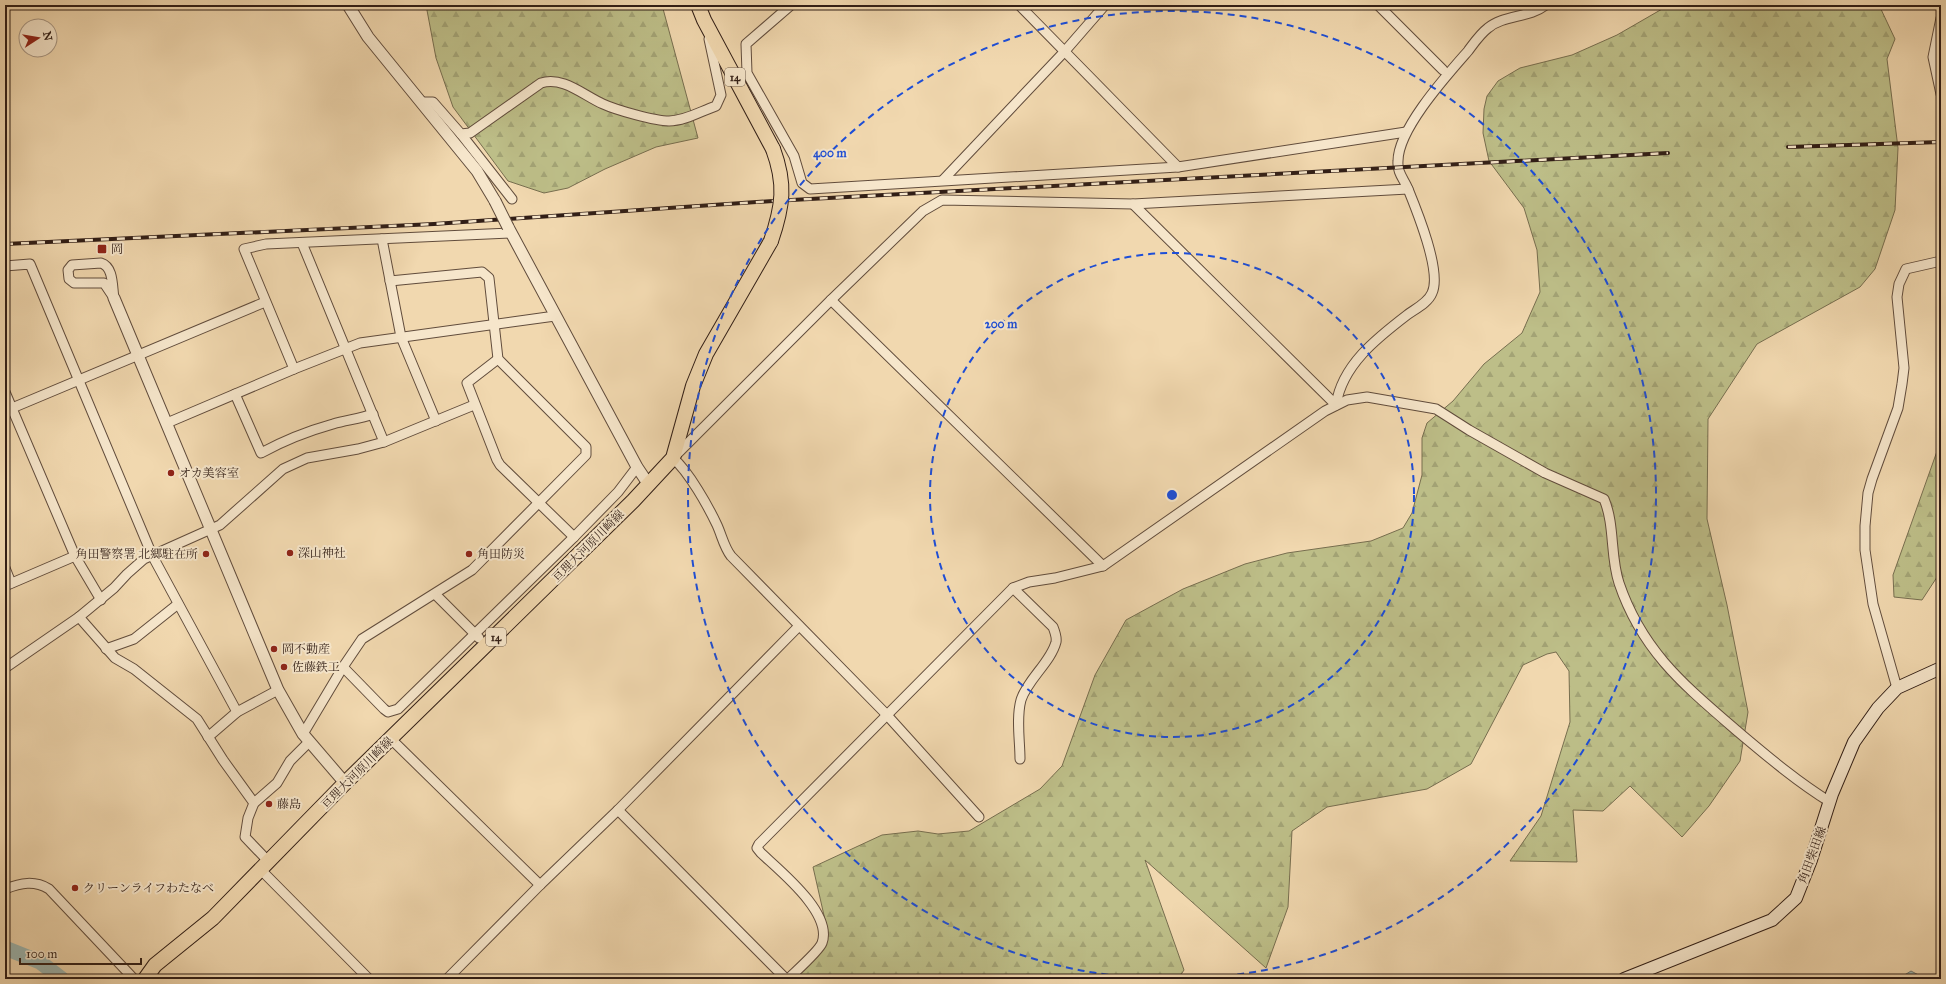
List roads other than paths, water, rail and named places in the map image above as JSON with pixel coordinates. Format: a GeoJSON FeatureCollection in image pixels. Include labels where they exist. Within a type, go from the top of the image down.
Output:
{"type":"FeatureCollection","features":[{"type":"Feature","properties":{"kind":"main road","name":"亘理大河原川崎線"},"geometry":{"type":"LineString","coordinates":[[137,978],[213,918],[264,861],[487,646],[644,477],[673,458],[693,386],[706,354],[771,241],[781,214],[782,201],[779,165],[773,149],[704,20],[698,5]]}},
{"type":"Feature","properties":{"kind":"main road","name":"角田柴田線"},"geometry":{"type":"LineString","coordinates":[[1628,978],[1772,920],[1796,898],[1830,802],[1854,742],[1878,708],[1897,688],[1941,668]]}},
{"type":"Feature","properties":{"kind":"street"},"geometry":{"type":"LineString","coordinates":[[343,667],[384,709],[392,712],[398,709],[476,635],[618,492],[644,477],[477,172],[368,36],[348,5]]}},
{"type":"Feature","properties":{"kind":"street"},"geometry":{"type":"LineString","coordinates":[[791,5],[746,44],[746,73],[794,156],[802,183],[810,189],[1178,167],[1406,132]]}},
{"type":"Feature","properties":{"kind":"street"},"geometry":{"type":"LineString","coordinates":[[1019,5],[1178,167]]}},
{"type":"Feature","properties":{"kind":"street"},"geometry":{"type":"LineString","coordinates":[[943,180],[1065,51],[1105,5]]}},
{"type":"Feature","properties":{"kind":"street"},"geometry":{"type":"LineString","coordinates":[[1378,5],[1443,70]]}},
{"type":"Feature","properties":{"kind":"street"},"geometry":{"type":"LineString","coordinates":[[1336,405],[1338,394],[1358,358],[1371,344],[1422,304],[1432,294],[1434,276],[1433,264],[1408,189],[1400,175],[1398,161],[1406,132],[1451,70],[1487,28],[1496,23],[1528,15],[1546,5]]}},
{"type":"Feature","properties":{"kind":"street"},"geometry":{"type":"LineString","coordinates":[[1941,18],[1933,57],[1941,94]]}},
{"type":"Feature","properties":{"kind":"street"},"geometry":{"type":"LineString","coordinates":[[461,134],[470,133],[541,83],[549,80],[559,82],[604,104],[669,121],[684,118],[716,106],[721,95],[704,20]]}},
{"type":"Feature","properties":{"kind":"street"},"geometry":{"type":"LineString","coordinates":[[422,102],[432,102],[461,134],[512,199]]}},
{"type":"Feature","properties":{"kind":"street"},"geometry":{"type":"LineString","coordinates":[[979,817],[886,714],[730,556],[724,548],[722,536],[713,516],[683,466],[673,458],[831,300],[923,211],[942,200],[1133,204],[1408,189]]}},
{"type":"Feature","properties":{"kind":"street"},"geometry":{"type":"LineString","coordinates":[[1133,204],[1336,405]]}},
{"type":"Feature","properties":{"kind":"street"},"geometry":{"type":"LineString","coordinates":[[294,369],[244,249],[254,245],[382,239],[510,230]]}},
{"type":"Feature","properties":{"kind":"street"},"geometry":{"type":"LineString","coordinates":[[382,239],[401,337],[436,421]]}},
{"type":"Feature","properties":{"kind":"street"},"geometry":{"type":"LineString","coordinates":[[302,243],[384,442]]}},
{"type":"Feature","properties":{"kind":"street"},"geometry":{"type":"LineString","coordinates":[[1897,688],[1881,635],[1868,578],[1865,550],[1866,509],[1872,479],[1898,408],[1902,384],[1904,368],[1897,297],[1899,284],[1906,269],[1941,261]]}},
{"type":"Feature","properties":{"kind":"street"},"geometry":{"type":"LineString","coordinates":[[5,266],[30,264],[152,555],[237,712]]}},
{"type":"Feature","properties":{"kind":"street"},"geometry":{"type":"LineString","coordinates":[[114,298],[111,271],[105,264],[72,265],[69,267],[69,279],[71,282],[102,282],[107,286],[114,298],[278,690],[306,738],[345,783]]}},
{"type":"Feature","properties":{"kind":"street"},"geometry":{"type":"LineString","coordinates":[[369,979],[245,838],[248,818],[254,803],[277,783],[306,738],[343,667],[362,639],[472,570],[586,455],[586,447],[498,359],[489,278],[482,272],[390,281]]}},
{"type":"Feature","properties":{"kind":"street"},"geometry":{"type":"LineString","coordinates":[[831,300],[1103,566]]}},
{"type":"Feature","properties":{"kind":"street"},"geometry":{"type":"LineString","coordinates":[[8,409],[266,302]]}},
{"type":"Feature","properties":{"kind":"street"},"geometry":{"type":"LineString","coordinates":[[167,423],[345,348],[369,341],[494,326],[555,316]]}},
{"type":"Feature","properties":{"kind":"street"},"geometry":{"type":"LineString","coordinates":[[498,359],[466,383],[474,405],[500,465],[574,537]]}},
{"type":"Feature","properties":{"kind":"street"},"geometry":{"type":"LineString","coordinates":[[5,392],[8,409],[75,556],[101,600]]}},
{"type":"Feature","properties":{"kind":"street"},"geometry":{"type":"LineString","coordinates":[[235,394],[260,453],[277,444],[334,423],[358,420],[373,414]]}},
{"type":"Feature","properties":{"kind":"street"},"geometry":{"type":"LineString","coordinates":[[618,810],[787,979],[822,945],[824,935],[822,926],[818,916],[801,891],[757,848],[759,844],[886,714],[1013,588],[1029,582],[1055,578],[1103,566],[1336,405],[1347,400],[1367,397],[1436,409],[1469,430],[1545,473],[1604,499],[1609,516],[1619,582],[1630,611],[1649,645],[1682,684],[1764,755],[1809,789],[1830,802]]}},
{"type":"Feature","properties":{"kind":"street"},"geometry":{"type":"LineString","coordinates":[[5,668],[101,600],[144,559],[212,530],[220,525],[274,476],[294,464],[306,458],[358,449],[384,442],[474,405]]}},
{"type":"Feature","properties":{"kind":"street"},"geometry":{"type":"LineString","coordinates":[[5,568],[8,584],[75,556]]}},
{"type":"Feature","properties":{"kind":"street"},"geometry":{"type":"LineString","coordinates":[[1013,588],[1053,627],[1056,635],[1056,642],[1021,700],[1020,759]]}},
{"type":"Feature","properties":{"kind":"street"},"geometry":{"type":"LineString","coordinates":[[435,594],[487,646]]}},
{"type":"Feature","properties":{"kind":"street"},"geometry":{"type":"LineString","coordinates":[[106,649],[134,639],[178,604]]}},
{"type":"Feature","properties":{"kind":"street"},"geometry":{"type":"LineString","coordinates":[[79,617],[115,658],[134,669],[197,719],[254,803]]}},
{"type":"Feature","properties":{"kind":"street"},"geometry":{"type":"LineString","coordinates":[[447,979],[540,884],[618,810],[799,626]]}},
{"type":"Feature","properties":{"kind":"street"},"geometry":{"type":"LineString","coordinates":[[208,737],[237,712],[278,690]]}},
{"type":"Feature","properties":{"kind":"street"},"geometry":{"type":"LineString","coordinates":[[391,739],[540,884]]}},
{"type":"Feature","properties":{"kind":"street"},"geometry":{"type":"LineString","coordinates":[[5,889],[24,883],[33,883],[42,885],[49,889],[137,978]]}},
{"type":"Feature","properties":{"kind":"water"},"geometry":{"type":"Polygon","coordinates":[[[1911,971],[1926,979],[1898,979],[1911,971]]]}},
{"type":"Feature","properties":{"kind":"waterway"},"geometry":{"type":"LineString","coordinates":[[5,948],[40,962],[62,979]]}},
{"type":"Feature","properties":{"kind":"railway"},"geometry":{"type":"LineString","coordinates":[[1788,147],[1941,142]]}},
{"type":"Feature","properties":{"kind":"railway"},"geometry":{"type":"LineString","coordinates":[[5,244],[434,224],[773,201],[1668,153]]}},
{"type":"Feature","properties":{"kind":"place","name":"岡"},"geometry":{"type":"Point","coordinates":[102,249]}},
{"type":"Feature","properties":{"kind":"place","name":"オカ美容室"},"geometry":{"type":"Point","coordinates":[171,473]}},
{"type":"Feature","properties":{"kind":"place","name":"深山神社"},"geometry":{"type":"Point","coordinates":[290,553]}},
{"type":"Feature","properties":{"kind":"place","name":"角田警察署 北郷駐在所"},"geometry":{"type":"Point","coordinates":[206,554]}},
{"type":"Feature","properties":{"kind":"place","name":"角田防災"},"geometry":{"type":"Point","coordinates":[469,554]}},
{"type":"Feature","properties":{"kind":"place","name":"岡不動産"},"geometry":{"type":"Point","coordinates":[274,649]}},
{"type":"Feature","properties":{"kind":"place","name":"佐藤鉄工"},"geometry":{"type":"Point","coordinates":[284,667]}},
{"type":"Feature","properties":{"kind":"place","name":"藤島"},"geometry":{"type":"Point","coordinates":[269,804]}},
{"type":"Feature","properties":{"kind":"place","name":"クリーンライフわたなべ"},"geometry":{"type":"Point","coordinates":[75,888]}}]}
